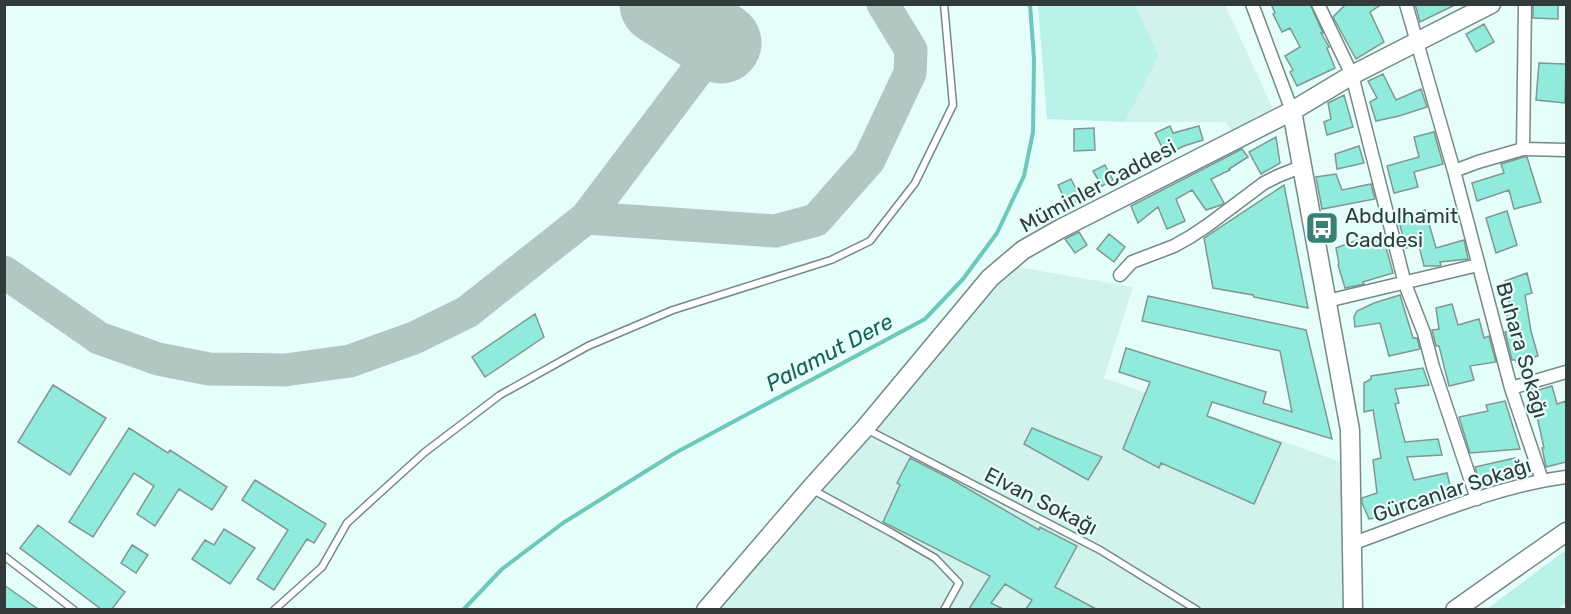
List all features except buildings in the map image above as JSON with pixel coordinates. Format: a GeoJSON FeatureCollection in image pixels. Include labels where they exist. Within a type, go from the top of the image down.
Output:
{"type":"FeatureCollection","features":[{"type":"Feature","properties":{"kind":"street"},"geometry":{"type":"LineString","coordinates":[[1252,4],[1293,111],[1350,430],[1353,609]]}},
{"type":"Feature","properties":{"kind":"street"},"geometry":{"type":"LineString","coordinates":[[1318,4],[1352,75],[1405,284],[1424,333],[1432,367],[1477,499]]}},
{"type":"Feature","properties":{"kind":"street","name":"Buhara Sokağı"},"geometry":{"type":"LineString","coordinates":[[1406,4],[1454,171],[1511,388],[1542,480]]}},
{"type":"Feature","properties":{"kind":"street","name":"Müminler Caddesi"},"geometry":{"type":"LineString","coordinates":[[712,605],[865,428],[990,278],[1023,250],[1293,111],[1352,75],[1491,4]]}},
{"type":"Feature","properties":{"kind":"street"},"geometry":{"type":"LineString","coordinates":[[1523,149],[1525,4]]}},
{"type":"Feature","properties":{"kind":"street"},"geometry":{"type":"LineString","coordinates":[[1454,171],[1523,149],[1566,150]]}},
{"type":"Feature","properties":{"kind":"street"},"geometry":{"type":"LineString","coordinates":[[1120,275],[1132,262],[1174,246],[1208,225],[1264,183],[1303,166]]}},
{"type":"Feature","properties":{"kind":"street"},"geometry":{"type":"LineString","coordinates":[[1327,301],[1478,265]]}},
{"type":"Feature","properties":{"kind":"street"},"geometry":{"type":"LineString","coordinates":[[1511,388],[1566,372]]}},
{"type":"Feature","properties":{"kind":"street","name":"Gürcanlar Sokağı"},"geometry":{"type":"LineString","coordinates":[[1351,544],[1477,499],[1542,480],[1566,477]]}},
{"type":"Feature","properties":{"kind":"street"},"geometry":{"type":"LineString","coordinates":[[1455,609],[1566,532]]}},
{"type":"Feature","properties":{"kind":"lane"},"geometry":{"type":"LineString","coordinates":[[274,609],[322,567],[347,523],[425,452],[500,395],[588,346],[673,310],[831,260],[870,241],[915,183],[953,105],[944,4]]}},
{"type":"Feature","properties":{"kind":"lane","name":"Elvan Sokağı"},"geometry":{"type":"LineString","coordinates":[[865,428],[1100,550],[1197,609]]}},
{"type":"Feature","properties":{"kind":"lane"},"geometry":{"type":"LineString","coordinates":[[810,489],[892,532],[935,558],[959,583],[944,609]]}},
{"type":"Feature","properties":{"kind":"lane"},"geometry":{"type":"LineString","coordinates":[[4,556],[74,609]]}},
{"type":"Feature","properties":{"kind":"shaded area"},"geometry":{"type":"Polygon","coordinates":[[[1038,5],[1135,5],[1159,56],[1125,122],[1047,119],[1038,5]]]}},
{"type":"Feature","properties":{"kind":"shaded area"},"geometry":{"type":"Polygon","coordinates":[[[1135,5],[1225,5],[1273,109],[1234,133],[1225,122],[1125,122],[1159,56],[1135,5]]]}},
{"type":"Feature","properties":{"kind":"shaded area"},"geometry":{"type":"Polygon","coordinates":[[[1011,266],[1133,287],[1104,378],[1344,463],[1343,609],[718,610],[1011,266]]]}},
{"type":"Feature","properties":{"kind":"shaded area"},"geometry":{"type":"Polygon","coordinates":[[[1566,550],[1566,603],[1558,609],[1487,609],[1566,550]]]}},
{"type":"Feature","properties":{"kind":"waterway","name":"Palamut Dere"},"geometry":{"type":"LineString","coordinates":[[463,610],[502,569],[563,523],[675,453],[925,319],[963,279],[997,233],[1024,176],[1033,132],[1034,59],[1030,4]]}},
{"type":"Feature","properties":{"kind":"taxiway"},"geometry":{"type":"LineString","coordinates":[[713,50],[586,218],[775,231],[816,220],[869,160],[910,73],[911,50],[883,4]]}},
{"type":"Feature","properties":{"kind":"taxiway"},"geometry":{"type":"LineString","coordinates":[[4,272],[99,338],[158,359],[209,369],[285,370],[350,361],[414,338],[467,312],[586,218]]}},
{"type":"Feature","properties":{"kind":"runway"},"geometry":{"type":"LineString","coordinates":[[660,4],[721,43]]}},
{"type":"Feature","properties":{"kind":"place","name":"Abdulhamit Caddesi"},"geometry":{"type":"Point","coordinates":[1322,228]}}]}
